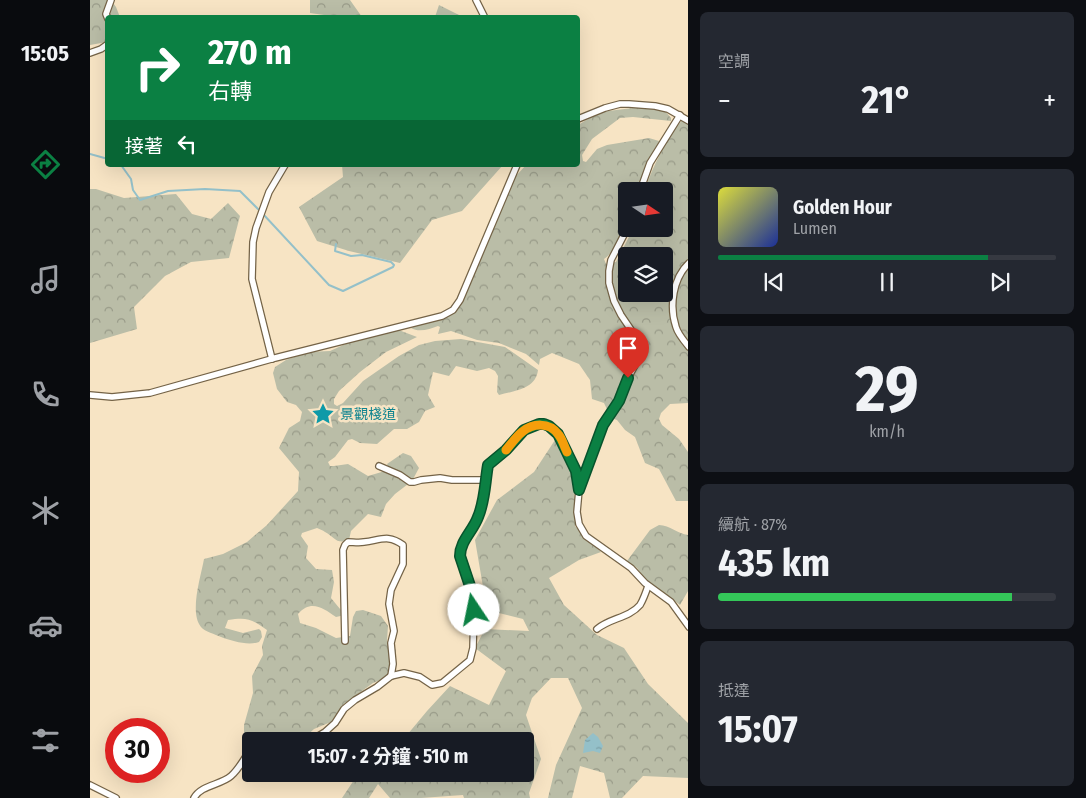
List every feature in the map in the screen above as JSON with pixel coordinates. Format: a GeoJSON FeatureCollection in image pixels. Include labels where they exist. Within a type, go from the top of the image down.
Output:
{"type":"FeatureCollection","features":[{"type":"Feature","properties":{"kind":"street"},"geometry":{"type":"LineString","coordinates":[[106,15],[110,0]]}},
{"type":"Feature","properties":{"kind":"street"},"geometry":{"type":"LineString","coordinates":[[476,0],[484,15]]}},
{"type":"Feature","properties":{"kind":"street"},"geometry":{"type":"LineString","coordinates":[[90,53],[105,46]]}},
{"type":"Feature","properties":{"kind":"street"},"geometry":{"type":"LineString","coordinates":[[580,118],[620,104],[655,106],[668,109],[688,121]]}},
{"type":"Feature","properties":{"kind":"street"},"geometry":{"type":"LineString","coordinates":[[643,182],[650,163],[680,115]]}},
{"type":"Feature","properties":{"kind":"street"},"geometry":{"type":"LineString","coordinates":[[272,359],[252,279],[253,242],[269,192],[284,167]]}},
{"type":"Feature","properties":{"kind":"street"},"geometry":{"type":"LineString","coordinates":[[90,395],[112,397],[150,393],[272,359],[442,316],[453,310],[460,300],[516,167]]}},
{"type":"Feature","properties":{"kind":"street"},"geometry":{"type":"LineString","coordinates":[[579,490],[603,425],[619,401],[641,349],[640,343],[614,301],[609,283],[611,260],[622,238]]}},
{"type":"Feature","properties":{"kind":"street"},"geometry":{"type":"LineString","coordinates":[[688,263],[676,282],[673,298],[676,328],[688,347]]}},
{"type":"Feature","properties":{"kind":"street"},"geometry":{"type":"LineString","coordinates":[[325,732],[335,723],[344,709],[391,676],[404,674],[420,677],[432,685],[442,683],[470,660],[473,648],[474,610],[472,592],[460,556],[462,544],[478,518],[488,465],[506,450],[524,430],[539,424],[549,426],[558,434],[576,471],[579,490],[577,512],[579,524],[586,536],[631,568],[648,586],[671,602],[688,627]]}},
{"type":"Feature","properties":{"kind":"street"},"geometry":{"type":"LineString","coordinates":[[379,466],[400,475],[410,482],[440,478],[485,480]]}},
{"type":"Feature","properties":{"kind":"street"},"geometry":{"type":"LineString","coordinates":[[346,641],[343,550],[345,544],[348,542],[362,543],[386,538],[398,541],[403,545],[403,564],[391,590],[389,604],[394,631],[391,643],[393,664],[391,676]]}},
{"type":"Feature","properties":{"kind":"street"},"geometry":{"type":"LineString","coordinates":[[597,629],[608,621],[628,614],[640,605],[648,586]]}},
{"type":"Feature","properties":{"kind":"street"},"geometry":{"type":"LineString","coordinates":[[194,798],[197,793],[232,775],[242,762]]}},
{"type":"Feature","properties":{"kind":"street"},"geometry":{"type":"LineString","coordinates":[[90,785],[116,798]]}},
{"type":"Feature","properties":{"kind":"green space"},"geometry":{"type":"Polygon","coordinates":[[[90,0],[111,0],[119,15],[105,15],[105,42],[90,45],[90,0]]]}},
{"type":"Feature","properties":{"kind":"green space"},"geometry":{"type":"Polygon","coordinates":[[[310,0],[350,0],[361,15],[324,15],[310,13],[310,0]]]}},
{"type":"Feature","properties":{"kind":"green space"},"geometry":{"type":"Polygon","coordinates":[[[439,5],[459,15],[436,15],[439,5]]]}},
{"type":"Feature","properties":{"kind":"green space"},"geometry":{"type":"Polygon","coordinates":[[[649,106],[665,111],[671,118],[671,121],[633,117],[620,118],[592,139],[582,155],[583,161],[586,162],[597,149],[607,145],[649,138],[659,141],[658,147],[640,182],[618,182],[618,238],[620,238],[604,259],[606,264],[616,262],[618,258],[618,302],[673,302],[673,247],[624,247],[628,238],[673,237],[673,182],[648,182],[666,143],[683,119],[688,119],[688,403],[670,404],[661,413],[659,419],[662,425],[679,439],[688,452],[688,501],[676,501],[659,469],[645,463],[635,437],[625,430],[617,420],[611,418],[604,403],[592,399],[590,380],[579,364],[552,353],[540,359],[539,365],[526,354],[499,343],[477,340],[451,331],[438,334],[440,327],[438,326],[421,330],[411,328],[429,318],[443,316],[458,304],[475,273],[515,177],[524,167],[580,167],[580,124],[600,112],[649,106]]]}},
{"type":"Feature","properties":{"kind":"green space"},"geometry":{"type":"Polygon","coordinates":[[[342,167],[501,167],[462,211],[432,220],[400,263],[317,241],[299,207],[343,177],[342,167]]]}},
{"type":"Feature","properties":{"kind":"green space"},"geometry":{"type":"Polygon","coordinates":[[[90,189],[96,189],[124,198],[176,194],[192,214],[211,219],[228,203],[240,216],[229,258],[191,262],[165,276],[134,307],[137,329],[90,343],[90,189]]]}},
{"type":"Feature","properties":{"kind":"green space"},"geometry":{"type":"Polygon","coordinates":[[[396,329],[417,337],[386,352],[360,372],[339,391],[334,399],[334,404],[337,406],[343,403],[363,381],[399,356],[419,345],[435,341],[461,339],[505,347],[538,370],[529,385],[499,395],[497,392],[498,376],[495,371],[489,368],[477,371],[456,366],[449,376],[433,372],[428,395],[435,407],[425,411],[419,422],[407,429],[394,429],[377,444],[360,443],[352,439],[348,440],[335,457],[328,462],[330,466],[348,464],[368,476],[385,471],[389,468],[387,464],[403,453],[411,456],[419,468],[412,481],[395,494],[386,504],[381,517],[368,514],[351,531],[349,540],[338,541],[317,528],[302,533],[301,536],[308,546],[306,558],[316,569],[332,570],[334,582],[331,598],[345,615],[336,617],[322,608],[312,606],[303,609],[298,614],[300,623],[316,628],[336,638],[350,636],[353,617],[356,611],[363,610],[381,616],[388,626],[387,641],[396,650],[394,666],[388,677],[373,683],[344,704],[331,722],[311,732],[244,732],[244,725],[253,693],[252,676],[263,655],[262,646],[267,630],[249,620],[228,620],[225,628],[243,633],[259,629],[261,631],[262,637],[259,642],[250,643],[225,639],[201,627],[196,613],[196,604],[204,559],[223,554],[247,542],[267,525],[298,491],[299,472],[279,448],[289,428],[300,421],[302,412],[296,405],[287,402],[277,389],[273,373],[275,367],[286,360],[308,352],[330,351],[361,337],[396,329]]]}},
{"type":"Feature","properties":{"kind":"green space"},"geometry":{"type":"Polygon","coordinates":[[[555,440],[571,463],[575,499],[575,526],[601,552],[579,560],[549,578],[564,605],[597,635],[624,648],[648,684],[688,723],[688,778],[643,776],[622,798],[610,798],[604,773],[580,766],[572,798],[548,798],[556,765],[582,708],[568,678],[551,678],[532,698],[526,715],[532,732],[410,732],[450,686],[489,705],[506,671],[475,648],[485,629],[529,631],[523,619],[487,610],[475,540],[497,500],[534,472],[555,440]]]}},
{"type":"Feature","properties":{"kind":"green space"},"geometry":{"type":"Polygon","coordinates":[[[659,525],[667,526],[688,535],[688,591],[680,605],[645,579],[637,568],[627,561],[650,530],[659,525]]]}},
{"type":"Feature","properties":{"kind":"green space"},"geometry":{"type":"Polygon","coordinates":[[[534,738],[541,759],[534,779],[534,738]]]}},
{"type":"Feature","properties":{"kind":"green space"},"geometry":{"type":"Polygon","coordinates":[[[353,782],[533,782],[529,793],[530,798],[464,798],[463,795],[390,798],[378,784],[369,798],[342,798],[353,782]]]}},
{"type":"Feature","properties":{"kind":"water"},"geometry":{"type":"Polygon","coordinates":[[[593,733],[598,737],[603,746],[600,753],[593,751],[583,753],[585,740],[593,733]]]}},
{"type":"Feature","properties":{"kind":"waterway"},"geometry":{"type":"LineString","coordinates":[[90,154],[105,158]]}},
{"type":"Feature","properties":{"kind":"waterway"},"geometry":{"type":"LineString","coordinates":[[122,167],[131,179],[133,190],[140,200],[168,191],[205,189],[240,191],[260,211]]}},
{"type":"Feature","properties":{"kind":"waterway"},"geometry":{"type":"LineString","coordinates":[[263,214],[329,285],[343,291],[394,265],[391,262],[362,255],[351,256],[335,251],[336,244]]}},
{"type":"Feature","properties":{"kind":"slow traffic"},"geometry":{"type":"LineString","coordinates":[[506,450],[524,430],[544,424],[558,434],[567,452]]}},
{"type":"Feature","properties":{"kind":"place","name":"景觀棧道"},"geometry":{"type":"Point","coordinates":[323,414]}},
{"type":"Feature","properties":{"kind":"route"},"geometry":{"type":"LineString","coordinates":[[474,610],[472,592],[460,551],[462,544],[478,518],[488,465],[506,450],[524,430],[544,424],[558,434],[576,471],[579,490],[603,425],[619,401],[628,378]]}}]}
